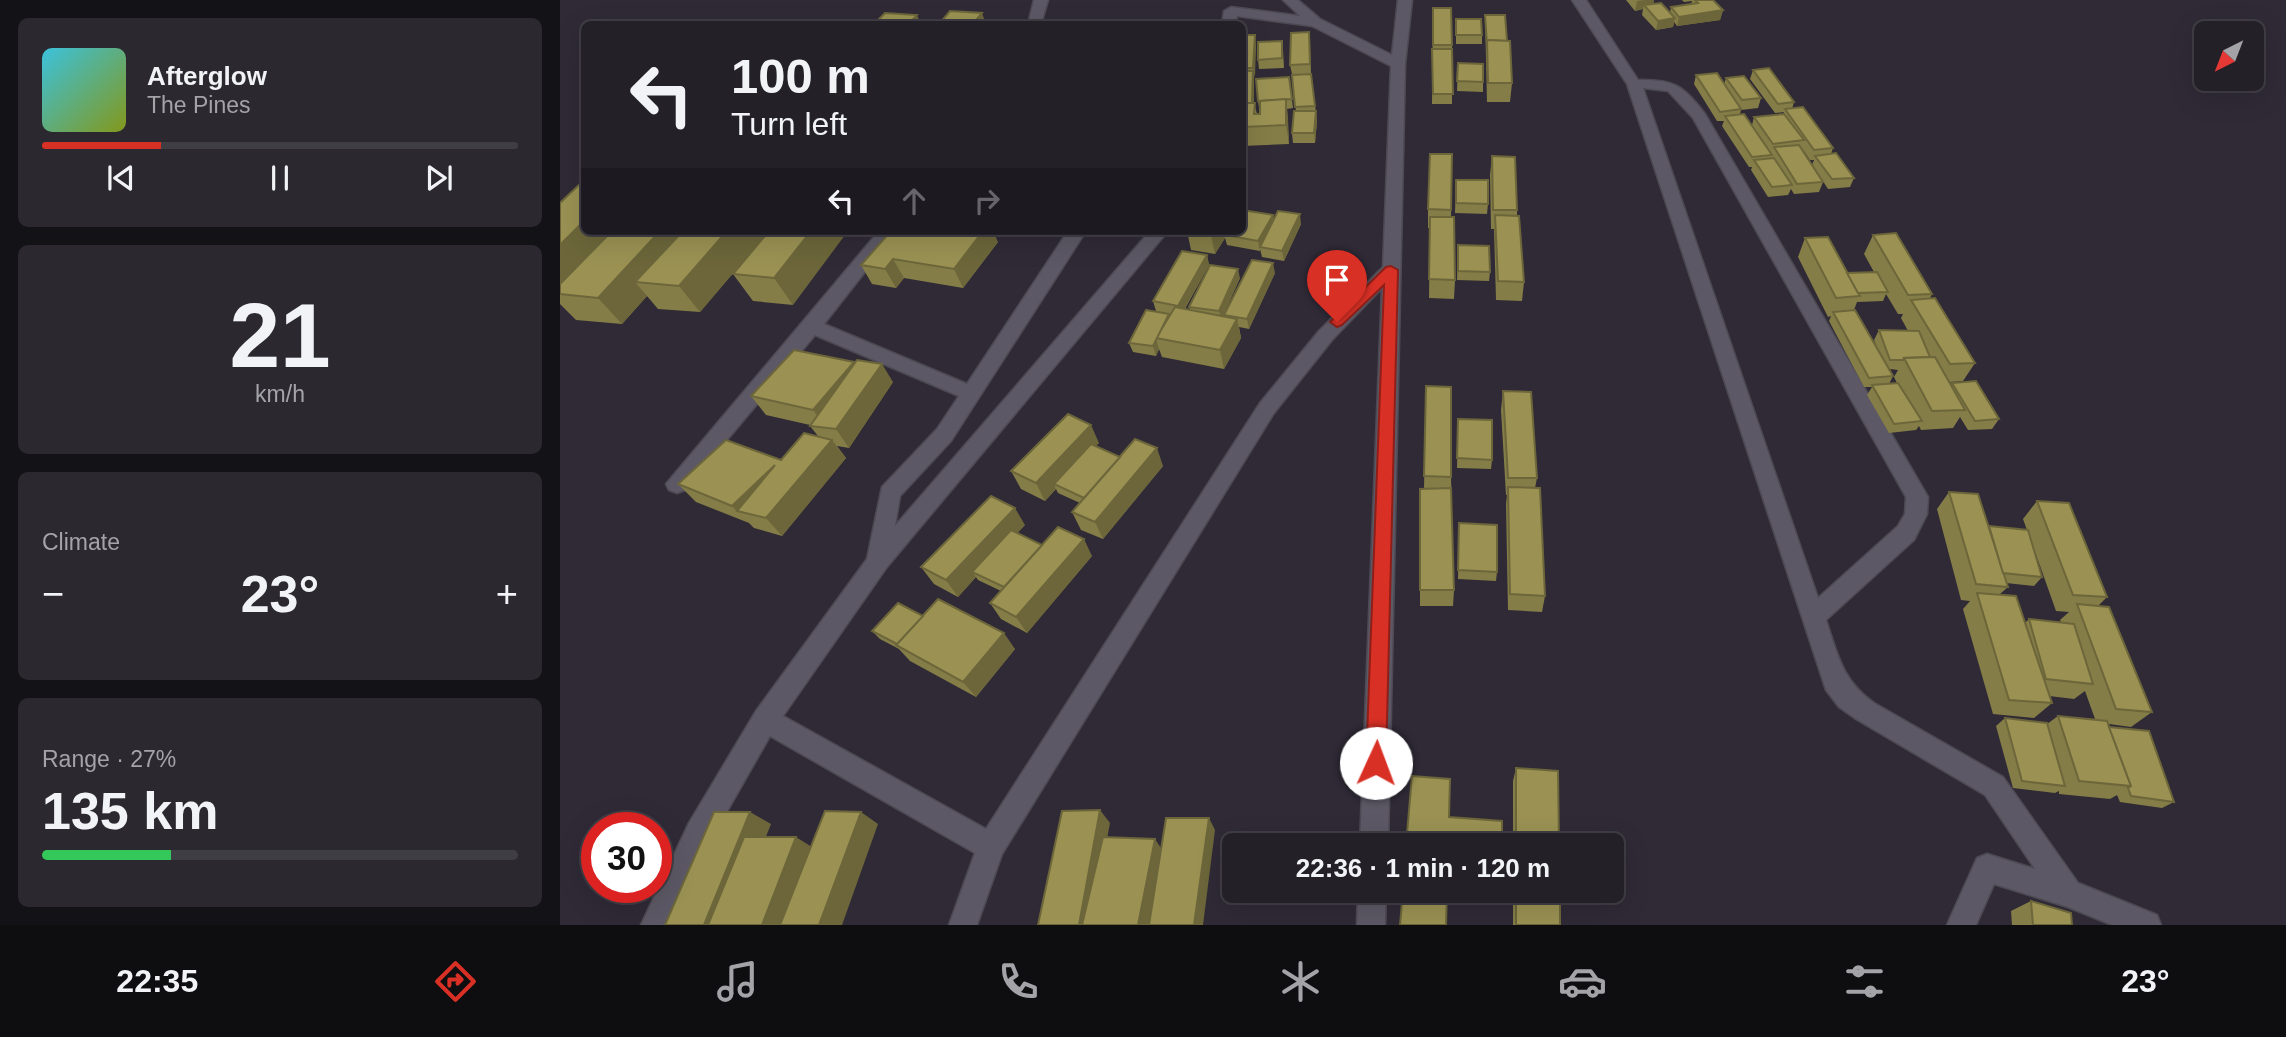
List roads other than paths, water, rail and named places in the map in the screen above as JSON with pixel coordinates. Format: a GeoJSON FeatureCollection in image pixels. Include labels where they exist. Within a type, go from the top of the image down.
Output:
{"type":"FeatureCollection","features":[{"type":"Feature","properties":{"kind":"street"},"geometry":{"type":"LineString","coordinates":[[1036,21],[1041,0]]}},
{"type":"Feature","properties":{"kind":"street"},"geometry":{"type":"LineString","coordinates":[[1290,0],[1315,22],[1398,64]]}},
{"type":"Feature","properties":{"kind":"street"},"geometry":{"type":"LineString","coordinates":[[1374,833],[1398,64],[1405,0]]}},
{"type":"Feature","properties":{"kind":"street"},"geometry":{"type":"LineString","coordinates":[[1579,0],[1634,84],[1835,682],[1848,699],[1994,786],[2068,893]]}},
{"type":"Feature","properties":{"kind":"street"},"geometry":{"type":"LineString","coordinates":[[1232,12],[1315,22]]}},
{"type":"Feature","properties":{"kind":"street"},"geometry":{"type":"LineString","coordinates":[[1634,84],[1668,83],[1681,92],[1700,117],[1917,497],[1916,514],[1906,533],[1813,617]]}},
{"type":"Feature","properties":{"kind":"street"},"geometry":{"type":"LineString","coordinates":[[677,484],[812,326],[885,235]]}},
{"type":"Feature","properties":{"kind":"street"},"geometry":{"type":"LineString","coordinates":[[878,562],[890,493],[944,435],[1074,235]]}},
{"type":"Feature","properties":{"kind":"street"},"geometry":{"type":"LineString","coordinates":[[655,925],[699,833],[765,720],[878,562],[1156,235]]}},
{"type":"Feature","properties":{"kind":"street"},"geometry":{"type":"LineString","coordinates":[[963,925],[991,847],[1267,408],[1303,359],[1354,303],[1391,270]]}},
{"type":"Feature","properties":{"kind":"street"},"geometry":{"type":"LineString","coordinates":[[812,326],[972,394]]}},
{"type":"Feature","properties":{"kind":"street"},"geometry":{"type":"LineString","coordinates":[[765,720],[991,847]]}},
{"type":"Feature","properties":{"kind":"street"},"geometry":{"type":"LineString","coordinates":[[1961,925],[1987,868],[2068,893],[2147,925]]}},
{"type":"Feature","properties":{"kind":"street"},"geometry":{"type":"LineString","coordinates":[[1371,925],[1372,903]]}}]}
